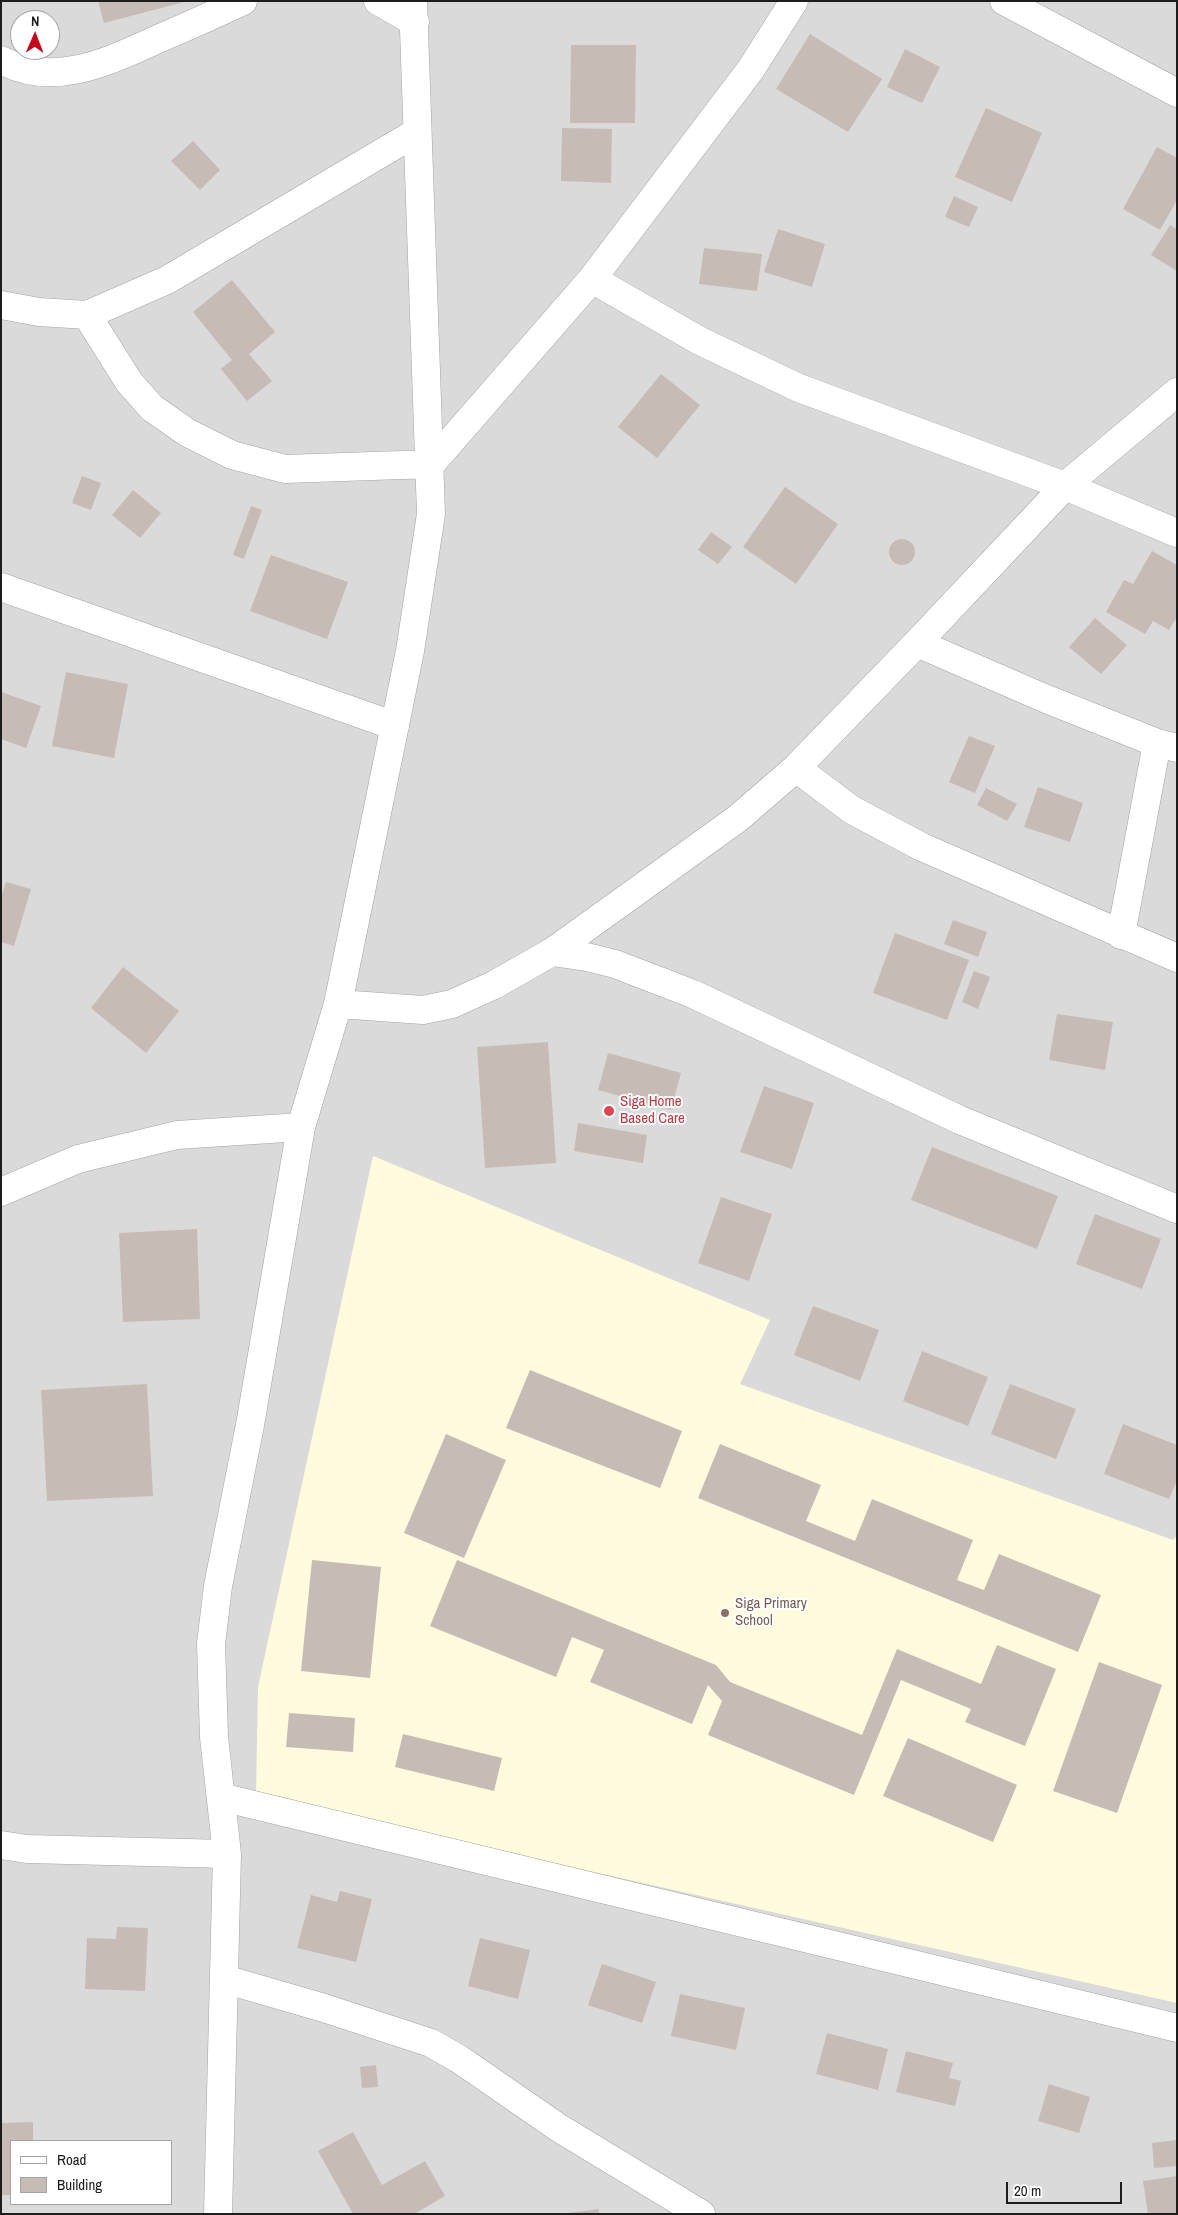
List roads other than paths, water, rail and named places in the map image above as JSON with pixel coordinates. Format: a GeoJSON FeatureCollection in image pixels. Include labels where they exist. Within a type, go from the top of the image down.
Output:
{"type":"FeatureCollection","features":[{"type":"Feature","properties":{"kind":"street"},"geometry":{"type":"LineString","coordinates":[[1,60],[12,66],[45,73],[71,72],[100,65],[243,1]]}},
{"type":"Feature","properties":{"kind":"street"},"geometry":{"type":"LineString","coordinates":[[218,2214],[227,1854],[214,1737],[211,1644],[218,1586],[250,1424],[301,1128],[338,1004],[410,651],[431,514],[431,464],[417,132],[414,12],[378,1]]}},
{"type":"Feature","properties":{"kind":"street"},"geometry":{"type":"LineString","coordinates":[[87,315],[129,382],[152,408],[188,433],[232,455],[285,469],[431,464],[592,279],[750,69],[794,1]]}},
{"type":"Feature","properties":{"kind":"street"},"geometry":{"type":"LineString","coordinates":[[1004,1],[1177,92]]}},
{"type":"Feature","properties":{"kind":"street"},"geometry":{"type":"LineString","coordinates":[[1,305],[39,312],[87,315],[167,280],[417,132]]}},
{"type":"Feature","properties":{"kind":"street"},"geometry":{"type":"LineString","coordinates":[[592,279],[700,341],[799,388],[1065,486],[1177,533]]}},
{"type":"Feature","properties":{"kind":"street"},"geometry":{"type":"LineString","coordinates":[[338,1004],[422,1010],[452,1004],[494,985],[552,952],[737,819],[796,768],[917,644],[1065,486],[1177,392]]}},
{"type":"Feature","properties":{"kind":"street"},"geometry":{"type":"LineString","coordinates":[[1,586],[395,726]]}},
{"type":"Feature","properties":{"kind":"street"},"geometry":{"type":"LineString","coordinates":[[917,644],[1167,745],[1121,935]]}},
{"type":"Feature","properties":{"kind":"street"},"geometry":{"type":"LineString","coordinates":[[796,768],[852,810],[922,847],[1177,958]]}},
{"type":"Feature","properties":{"kind":"street"},"geometry":{"type":"LineString","coordinates":[[552,952],[587,957],[615,964],[693,994],[960,1120],[1177,1210]]}},
{"type":"Feature","properties":{"kind":"street"},"geometry":{"type":"LineString","coordinates":[[1,1192],[78,1159],[177,1135],[301,1128]]}},
{"type":"Feature","properties":{"kind":"street"},"geometry":{"type":"LineString","coordinates":[[221,1797],[1177,2028]]}},
{"type":"Feature","properties":{"kind":"street"},"geometry":{"type":"LineString","coordinates":[[1,1864],[14,1847],[227,1854]]}},
{"type":"Feature","properties":{"kind":"street"},"geometry":{"type":"LineString","coordinates":[[224,1979],[324,2008],[431,2044],[459,2059],[559,2128],[701,2214]]}},
{"type":"Feature","properties":{"kind":"place","name":"Siga Home Based Care"},"geometry":{"type":"Point","coordinates":[609,1111]}},
{"type":"Feature","properties":{"kind":"place","name":"Siga Primary School"},"geometry":{"type":"Point","coordinates":[725,1613]}}]}
